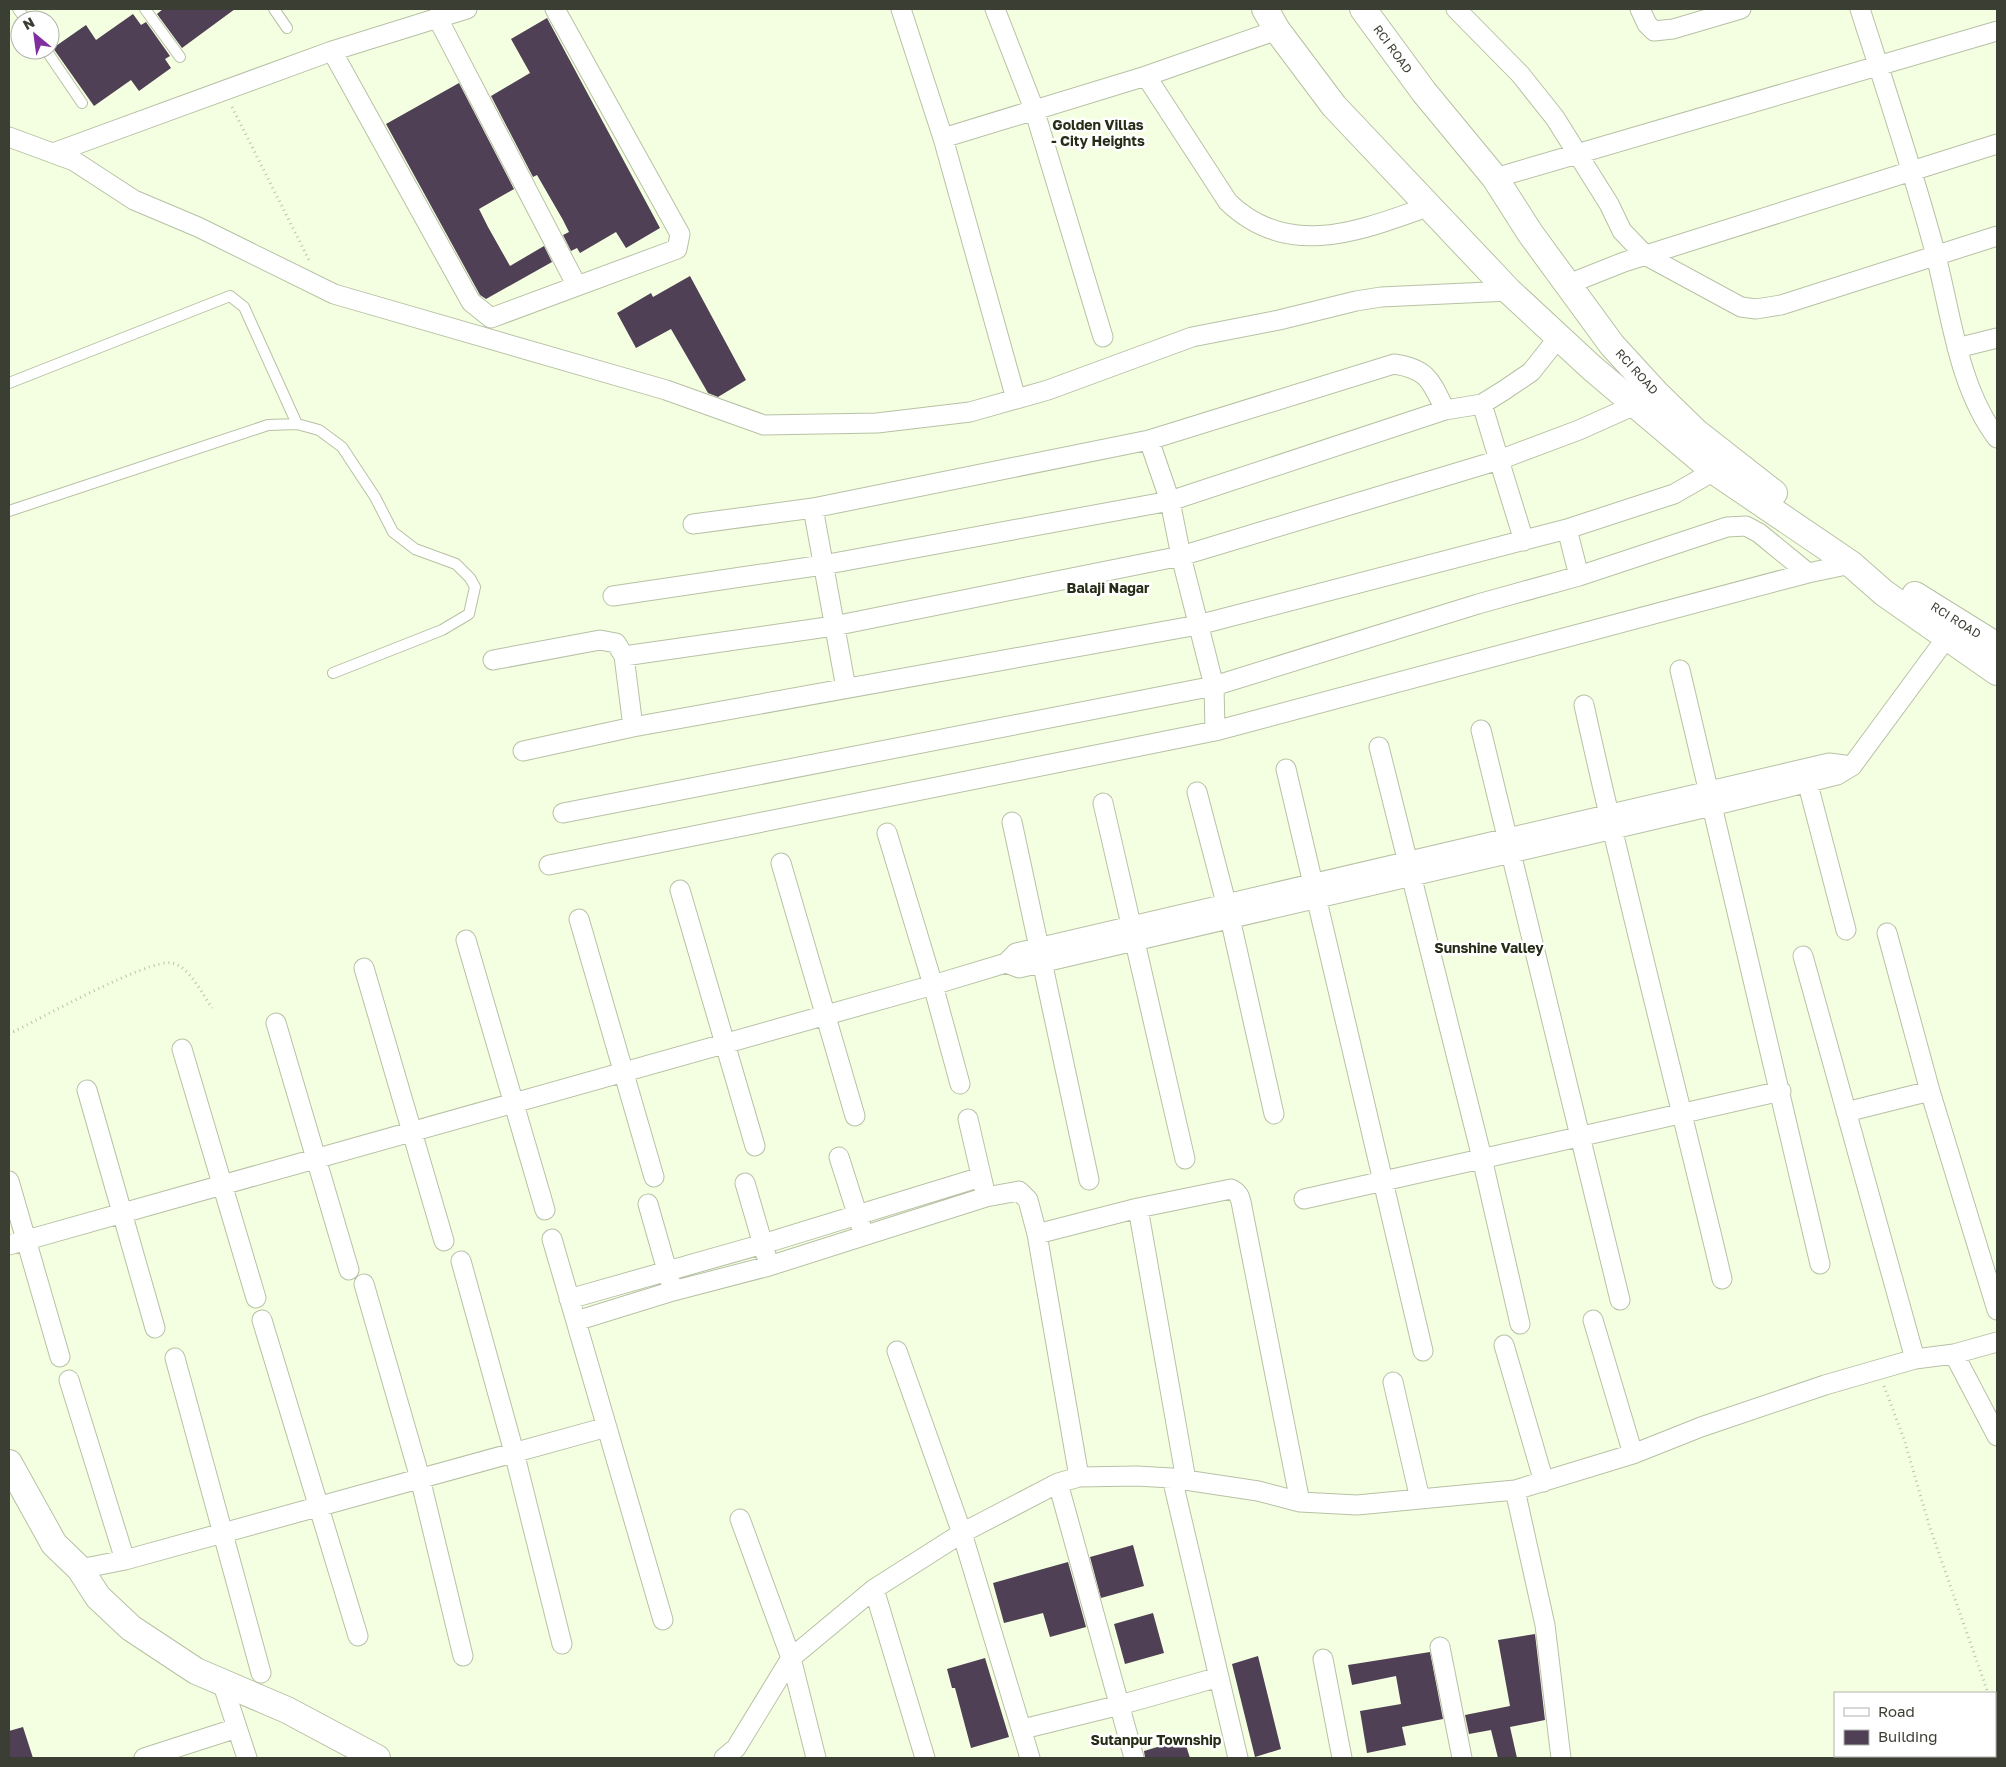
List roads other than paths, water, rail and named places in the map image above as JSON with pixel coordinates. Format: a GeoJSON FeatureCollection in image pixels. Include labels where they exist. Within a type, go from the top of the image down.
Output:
{"type":"FeatureCollection","features":[{"type":"Feature","properties":{"kind":"main road","name":"RCI ROAD"},"geometry":{"type":"LineString","coordinates":[[1363,9],[1424,92],[1495,178],[1566,285],[1612,345],[1656,394],[1696,432],[1866,565],[1997,646]]}},
{"type":"Feature","properties":{"kind":"main road"},"geometry":{"type":"LineString","coordinates":[[1271,20],[1334,106],[1509,291],[1558,338],[1714,471],[1851,564],[1884,592],[1997,672]]}},
{"type":"Feature","properties":{"kind":"main road"},"geometry":{"type":"LineString","coordinates":[[9,1463],[54,1544],[80,1569],[98,1597],[131,1628],[196,1671],[287,1710],[377,1758]]}},
{"type":"Feature","properties":{"kind":"street"},"geometry":{"type":"LineString","coordinates":[[53,153],[332,51],[467,9]]}},
{"type":"Feature","properties":{"kind":"street"},"geometry":{"type":"LineString","coordinates":[[332,51],[471,302],[491,318],[677,249],[680,234],[555,9]]}},
{"type":"Feature","properties":{"kind":"street"},"geometry":{"type":"LineString","coordinates":[[900,9],[943,138],[1016,399]]}},
{"type":"Feature","properties":{"kind":"street"},"geometry":{"type":"LineString","coordinates":[[995,9],[1034,109],[1103,337]]}},
{"type":"Feature","properties":{"kind":"street"},"geometry":{"type":"LineString","coordinates":[[1456,9],[1520,74],[1555,118],[1609,204],[1622,231],[1645,255],[1741,307],[1756,309],[1780,305],[1997,236]]}},
{"type":"Feature","properties":{"kind":"street"},"geometry":{"type":"LineString","coordinates":[[1640,9],[1647,24],[1654,31],[1673,29],[1741,9]]}},
{"type":"Feature","properties":{"kind":"street"},"geometry":{"type":"LineString","coordinates":[[1860,9],[1912,169],[1936,254],[1957,348],[1975,399],[1995,434]]}},
{"type":"Feature","properties":{"kind":"street"},"geometry":{"type":"LineString","coordinates":[[437,17],[577,286]]}},
{"type":"Feature","properties":{"kind":"street"},"geometry":{"type":"LineString","coordinates":[[943,138],[1146,76],[1271,20]]}},
{"type":"Feature","properties":{"kind":"street"},"geometry":{"type":"LineString","coordinates":[[1495,178],[1997,31]]}},
{"type":"Feature","properties":{"kind":"street"},"geometry":{"type":"LineString","coordinates":[[1146,76],[1228,202],[1242,215],[1268,230],[1296,235],[1333,235],[1379,224],[1427,206]]}},
{"type":"Feature","properties":{"kind":"street"},"geometry":{"type":"LineString","coordinates":[[9,137],[74,161],[134,200],[198,227],[334,294],[666,390],[764,425],[877,423],[970,412],[1048,390],[1192,336],[1279,320],[1372,298],[1509,291]]}},
{"type":"Feature","properties":{"kind":"street"},"geometry":{"type":"LineString","coordinates":[[1566,285],[1645,255],[1912,169],[1997,144]]}},
{"type":"Feature","properties":{"kind":"street"},"geometry":{"type":"LineString","coordinates":[[613,596],[823,565],[1170,501],[1445,410],[1482,404],[1530,372],[1558,338]]}},
{"type":"Feature","properties":{"kind":"street"},"geometry":{"type":"LineString","coordinates":[[1957,348],[1997,338]]}},
{"type":"Feature","properties":{"kind":"street"},"geometry":{"type":"LineString","coordinates":[[693,524],[813,508],[1149,440],[1394,364],[1412,366],[1424,373],[1432,382],[1445,410]]}},
{"type":"Feature","properties":{"kind":"street"},"geometry":{"type":"LineString","coordinates":[[1482,404],[1524,541]]}},
{"type":"Feature","properties":{"kind":"street"},"geometry":{"type":"LineString","coordinates":[[624,656],[834,626],[1181,556],[1499,460],[1579,430],[1635,405]]}},
{"type":"Feature","properties":{"kind":"street"},"geometry":{"type":"LineString","coordinates":[[1149,440],[1170,501],[1181,556],[1214,686],[1215,731]]}},
{"type":"Feature","properties":{"kind":"street"},"geometry":{"type":"LineString","coordinates":[[523,751],[633,727],[1198,625],[1566,529],[1674,494],[1714,471]]}},
{"type":"Feature","properties":{"kind":"street"},"geometry":{"type":"LineString","coordinates":[[813,508],[846,688]]}},
{"type":"Feature","properties":{"kind":"street"},"geometry":{"type":"LineString","coordinates":[[563,813],[1214,686],[1478,604],[1580,576],[1739,525],[1759,533],[1808,573]]}},
{"type":"Feature","properties":{"kind":"street"},"geometry":{"type":"LineString","coordinates":[[1566,529],[1580,576]]}},
{"type":"Feature","properties":{"kind":"street"},"geometry":{"type":"LineString","coordinates":[[549,865],[1215,731],[1808,573],[1851,564]]}},
{"type":"Feature","properties":{"kind":"street"},"geometry":{"type":"LineString","coordinates":[[17,1243],[1006,963],[1019,968],[1040,955],[1314,890],[1806,777],[1837,775],[1852,766],[1947,637]]}},
{"type":"Feature","properties":{"kind":"street"},"geometry":{"type":"LineString","coordinates":[[493,660],[600,640],[616,643],[624,656],[633,727]]}},
{"type":"Feature","properties":{"kind":"street"},"geometry":{"type":"LineString","coordinates":[[1680,670],[1781,1091],[1820,1264]]}},
{"type":"Feature","properties":{"kind":"street"},"geometry":{"type":"LineString","coordinates":[[1584,705],[1610,822],[1722,1279]]}},
{"type":"Feature","properties":{"kind":"street"},"geometry":{"type":"LineString","coordinates":[[1480,730],[1582,1138],[1620,1300]]}},
{"type":"Feature","properties":{"kind":"street"},"geometry":{"type":"LineString","coordinates":[[1379,747],[1411,868],[1482,1158],[1520,1324]]}},
{"type":"Feature","properties":{"kind":"street"},"geometry":{"type":"LineString","coordinates":[[1286,770],[1384,1181],[1422,1351]]}},
{"type":"Feature","properties":{"kind":"street"},"geometry":{"type":"LineString","coordinates":[[1806,777],[1846,930]]}},
{"type":"Feature","properties":{"kind":"street"},"geometry":{"type":"LineString","coordinates":[[1197,792],[1228,911],[1274,1114]]}},
{"type":"Feature","properties":{"kind":"street"},"geometry":{"type":"LineString","coordinates":[[1103,803],[1185,1159]]}},
{"type":"Feature","properties":{"kind":"street"},"geometry":{"type":"LineString","coordinates":[[1012,822],[1089,1180]]}},
{"type":"Feature","properties":{"kind":"street"},"geometry":{"type":"LineString","coordinates":[[886,833],[933,985],[960,1084]]}},
{"type":"Feature","properties":{"kind":"street"},"geometry":{"type":"LineString","coordinates":[[781,863],[855,1116]]}},
{"type":"Feature","properties":{"kind":"street"},"geometry":{"type":"LineString","coordinates":[[680,890],[723,1044],[755,1146]]}},
{"type":"Feature","properties":{"kind":"street"},"geometry":{"type":"LineString","coordinates":[[579,919],[654,1177]]}},
{"type":"Feature","properties":{"kind":"street"},"geometry":{"type":"LineString","coordinates":[[1887,933],[1930,1090],[1997,1310]]}},
{"type":"Feature","properties":{"kind":"street"},"geometry":{"type":"LineString","coordinates":[[466,940],[512,1103],[545,1210]]}},
{"type":"Feature","properties":{"kind":"street"},"geometry":{"type":"LineString","coordinates":[[1803,956],[1916,1360]]}},
{"type":"Feature","properties":{"kind":"street"},"geometry":{"type":"LineString","coordinates":[[364,968],[444,1240]]}},
{"type":"Feature","properties":{"kind":"street"},"geometry":{"type":"LineString","coordinates":[[276,1023],[349,1270]]}},
{"type":"Feature","properties":{"kind":"street"},"geometry":{"type":"LineString","coordinates":[[182,1048],[256,1298]]}},
{"type":"Feature","properties":{"kind":"street"},"geometry":{"type":"LineString","coordinates":[[87,1090],[155,1328]]}},
{"type":"Feature","properties":{"kind":"street"},"geometry":{"type":"LineString","coordinates":[[1846,1112],[1930,1090]]}},
{"type":"Feature","properties":{"kind":"street"},"geometry":{"type":"LineString","coordinates":[[1304,1200],[1781,1091]]}},
{"type":"Feature","properties":{"kind":"street"},"geometry":{"type":"LineString","coordinates":[[968,1119],[986,1196]]}},
{"type":"Feature","properties":{"kind":"street"},"geometry":{"type":"LineString","coordinates":[[839,1157],[864,1237]]}},
{"type":"Feature","properties":{"kind":"street"},"geometry":{"type":"LineString","coordinates":[[569,1299],[763,1244],[981,1177]]}},
{"type":"Feature","properties":{"kind":"street"},"geometry":{"type":"LineString","coordinates":[[9,1181],[17,1243],[60,1357]]}},
{"type":"Feature","properties":{"kind":"street"},"geometry":{"type":"LineString","coordinates":[[744,1183],[769,1266]]}},
{"type":"Feature","properties":{"kind":"street"},"geometry":{"type":"LineString","coordinates":[[1037,1234],[1138,1208],[1231,1189],[1235,1190],[1240,1198],[1300,1502]]}},
{"type":"Feature","properties":{"kind":"street"},"geometry":{"type":"LineString","coordinates":[[576,1321],[769,1266],[864,1237],[986,1196],[1019,1191],[1028,1200],[1037,1234],[1079,1477]]}},
{"type":"Feature","properties":{"kind":"street"},"geometry":{"type":"LineString","coordinates":[[648,1204],[673,1292]]}},
{"type":"Feature","properties":{"kind":"street"},"geometry":{"type":"LineString","coordinates":[[1138,1208],[1179,1479],[1219,1677],[1238,1758]]}},
{"type":"Feature","properties":{"kind":"street"},"geometry":{"type":"LineString","coordinates":[[552,1239],[663,1620]]}},
{"type":"Feature","properties":{"kind":"street"},"geometry":{"type":"LineString","coordinates":[[461,1261],[514,1452],[562,1644]]}},
{"type":"Feature","properties":{"kind":"street"},"geometry":{"type":"LineString","coordinates":[[364,1284],[420,1478],[463,1656]]}},
{"type":"Feature","properties":{"kind":"street"},"geometry":{"type":"LineString","coordinates":[[262,1320],[358,1636]]}},
{"type":"Feature","properties":{"kind":"street"},"geometry":{"type":"LineString","coordinates":[[1593,1320],[1633,1454]]}},
{"type":"Feature","properties":{"kind":"street"},"geometry":{"type":"LineString","coordinates":[[724,1758],[736,1748],[791,1658],[874,1589],[962,1533],[1058,1484],[1079,1477],[1136,1476],[1179,1479],[1258,1491],[1300,1502],[1357,1505],[1515,1490],[1633,1454],[1701,1427],[1877,1370],[1916,1360],[1954,1354],[1997,1342]]}},
{"type":"Feature","properties":{"kind":"street"},"geometry":{"type":"LineString","coordinates":[[1504,1345],[1544,1482]]}},
{"type":"Feature","properties":{"kind":"street"},"geometry":{"type":"LineString","coordinates":[[897,1351],[962,1533],[1030,1758]]}},
{"type":"Feature","properties":{"kind":"street"},"geometry":{"type":"LineString","coordinates":[[1954,1354],[1997,1436]]}},
{"type":"Feature","properties":{"kind":"street"},"geometry":{"type":"LineString","coordinates":[[175,1358],[261,1673]]}},
{"type":"Feature","properties":{"kind":"street"},"geometry":{"type":"LineString","coordinates":[[69,1380],[125,1560]]}},
{"type":"Feature","properties":{"kind":"street"},"geometry":{"type":"LineString","coordinates":[[1393,1382],[1420,1499]]}},
{"type":"Feature","properties":{"kind":"street"},"geometry":{"type":"LineString","coordinates":[[80,1569],[125,1560],[607,1427]]}},
{"type":"Feature","properties":{"kind":"street"},"geometry":{"type":"LineString","coordinates":[[1058,1484],[1134,1758]]}},
{"type":"Feature","properties":{"kind":"street"},"geometry":{"type":"LineString","coordinates":[[1515,1490],[1545,1626],[1561,1758]]}},
{"type":"Feature","properties":{"kind":"street"},"geometry":{"type":"LineString","coordinates":[[740,1519],[791,1658],[816,1758]]}},
{"type":"Feature","properties":{"kind":"street"},"geometry":{"type":"LineString","coordinates":[[874,1589],[925,1758]]}},
{"type":"Feature","properties":{"kind":"street"},"geometry":{"type":"LineString","coordinates":[[1440,1647],[1462,1758]]}},
{"type":"Feature","properties":{"kind":"street"},"geometry":{"type":"LineString","coordinates":[[1323,1659],[1342,1758]]}},
{"type":"Feature","properties":{"kind":"street"},"geometry":{"type":"LineString","coordinates":[[1022,1729],[1120,1705],[1219,1677]]}},
{"type":"Feature","properties":{"kind":"street"},"geometry":{"type":"LineString","coordinates":[[222,1682],[247,1758]]}},
{"type":"Feature","properties":{"kind":"street"},"geometry":{"type":"LineString","coordinates":[[144,1758],[237,1728]]}},
{"type":"Feature","properties":{"kind":"lane"},"geometry":{"type":"LineString","coordinates":[[145,9],[180,57]]}},
{"type":"Feature","properties":{"kind":"lane"},"geometry":{"type":"LineString","coordinates":[[274,9],[288,28]]}},
{"type":"Feature","properties":{"kind":"lane"},"geometry":{"type":"LineString","coordinates":[[53,60],[82,103]]}},
{"type":"Feature","properties":{"kind":"lane"},"geometry":{"type":"LineString","coordinates":[[9,383],[230,296],[244,307],[297,424]]}},
{"type":"Feature","properties":{"kind":"lane"},"geometry":{"type":"LineString","coordinates":[[9,511],[268,425],[297,424],[318,430],[342,447],[375,497],[393,532],[414,549],[456,564],[470,578],[475,588],[469,614],[449,626],[333,673]]}},
{"type":"Feature","properties":{"kind":"district","name":"Golden Villas - City Heights"},"geometry":{"type":"Point","coordinates":[1098,134]}},
{"type":"Feature","properties":{"kind":"district","name":"Balaji Nagar"},"geometry":{"type":"Point","coordinates":[1108,588]}},
{"type":"Feature","properties":{"kind":"district","name":"Sunshine Valley"},"geometry":{"type":"Point","coordinates":[1489,948]}},
{"type":"Feature","properties":{"kind":"district","name":"Sutanpur Township"},"geometry":{"type":"Point","coordinates":[1156,1740]}}]}
